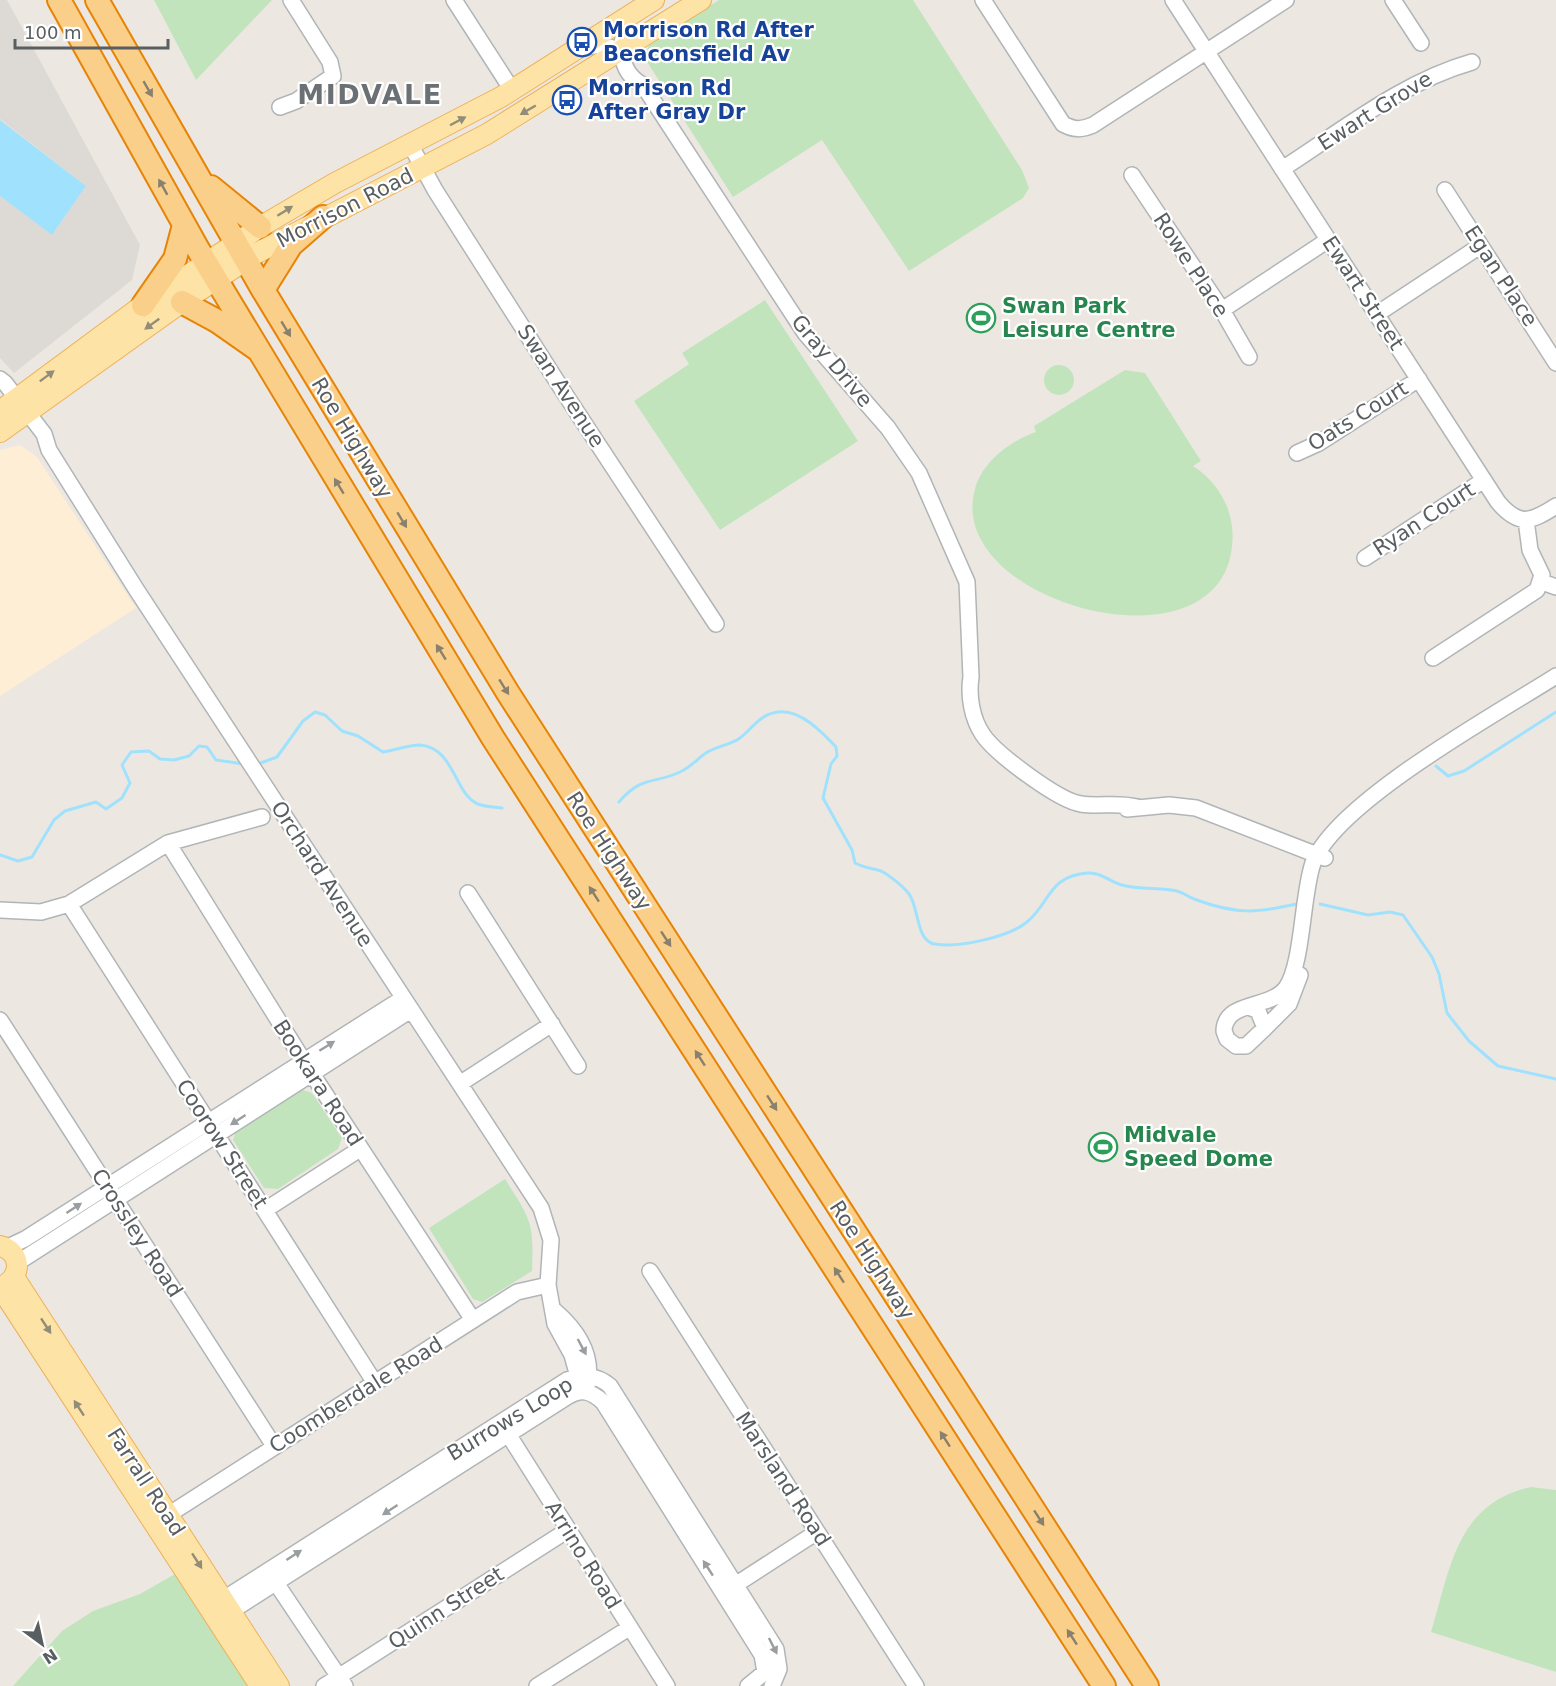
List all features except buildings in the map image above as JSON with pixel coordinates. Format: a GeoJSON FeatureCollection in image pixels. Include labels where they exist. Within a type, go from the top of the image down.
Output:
{"type":"FeatureCollection","features":[{"type":"Feature","properties":{"kind":"highway"},"geometry":{"type":"LineString","coordinates":[[53,0],[100,75]]}},
{"type":"Feature","properties":{"kind":"highway","name":"Roe Highway"},"geometry":{"type":"LineString","coordinates":[[60,0],[184,225],[500,748],[1104,1686]]}},
{"type":"Feature","properties":{"kind":"highway","name":"Roe Highway"},"geometry":{"type":"LineString","coordinates":[[97,0],[263,290],[508,693],[1147,1686]]}},
{"type":"Feature","properties":{"kind":"highway"},"geometry":{"type":"LineString","coordinates":[[202,181],[260,227]]}},
{"type":"Feature","properties":{"kind":"highway"},"geometry":{"type":"LineString","coordinates":[[263,290],[291,245],[323,217]]}},
{"type":"Feature","properties":{"kind":"highway"},"geometry":{"type":"LineString","coordinates":[[143,305],[175,259],[184,225]]}},
{"type":"Feature","properties":{"kind":"highway"},"geometry":{"type":"LineString","coordinates":[[182,302],[217,321],[260,352]]}},
{"type":"Feature","properties":{"kind":"main road","name":"Morrison Road"},"geometry":{"type":"LineString","coordinates":[[241,251],[260,227],[335,183],[411,146],[513,90],[654,0]]}},
{"type":"Feature","properties":{"kind":"main road","name":"Morrison Road"},"geometry":{"type":"LineString","coordinates":[[0,432],[12,406],[143,305],[212,270],[241,251],[323,217],[422,168],[517,117],[701,0]]}},
{"type":"Feature","properties":{"kind":"main road","name":"Morrison Road"},"geometry":{"type":"LineString","coordinates":[[12,406],[182,302],[212,270]]}},
{"type":"Feature","properties":{"kind":"main road","name":"Farrall Road"},"geometry":{"type":"LineString","coordinates":[[6,1268],[168,1515],[260,1686]]}},
{"type":"Feature","properties":{"kind":"main road","name":"Farrall Road"},"geometry":{"type":"LineString","coordinates":[[6,1268],[220,1610],[279,1686]]}},
{"type":"Feature","properties":{"kind":"street"},"geometry":{"type":"LineString","coordinates":[[280,107],[296,102],[333,76],[330,62],[291,0]]}},
{"type":"Feature","properties":{"kind":"street"},"geometry":{"type":"LineString","coordinates":[[454,0],[513,90]]}},
{"type":"Feature","properties":{"kind":"street"},"geometry":{"type":"LineString","coordinates":[[983,0],[1063,124],[1072,129],[1082,129],[1093,125],[1286,0]]}},
{"type":"Feature","properties":{"kind":"street","name":"Ewart Street"},"geometry":{"type":"LineString","coordinates":[[1173,0],[1484,480],[1507,512],[1516,519],[1526,520]]}},
{"type":"Feature","properties":{"kind":"street"},"geometry":{"type":"LineString","coordinates":[[1392,0],[1421,43]]}},
{"type":"Feature","properties":{"kind":"street"},"geometry":{"type":"LineString","coordinates":[[578,49],[595,44],[610,46],[622,52],[624,33],[630,15]]}},
{"type":"Feature","properties":{"kind":"street","name":"Gray Drive"},"geometry":{"type":"LineString","coordinates":[[622,52],[630,55],[643,76],[643,86],[805,333],[888,428],[919,473],[966,582],[969,655],[963,689],[965,707],[977,738],[988,752],[1058,804],[1087,811],[1118,811],[1137,807],[1196,808],[1277,840],[1319,860]]}},
{"type":"Feature","properties":{"kind":"street","name":"Ewart Grove"},"geometry":{"type":"LineString","coordinates":[[1282,169],[1403,90],[1439,71],[1472,62]]}},
{"type":"Feature","properties":{"kind":"street","name":"Swan Avenue"},"geometry":{"type":"LineString","coordinates":[[411,146],[422,168],[565,394],[716,624]]}},
{"type":"Feature","properties":{"kind":"street","name":"Rowe Place"},"geometry":{"type":"LineString","coordinates":[[1132,175],[1222,310],[1248,357]]}},
{"type":"Feature","properties":{"kind":"street","name":"Egan Place"},"geometry":{"type":"LineString","coordinates":[[1446,190],[1556,363]]}},
{"type":"Feature","properties":{"kind":"street"},"geometry":{"type":"LineString","coordinates":[[1222,310],[1328,240]]}},
{"type":"Feature","properties":{"kind":"street"},"geometry":{"type":"LineString","coordinates":[[1377,315],[1480,246]]}},
{"type":"Feature","properties":{"kind":"street","name":"Orchard Avenue"},"geometry":{"type":"LineString","coordinates":[[0,379],[12,406],[44,434],[49,450],[407,1004],[461,1083],[546,1218],[551,1240],[548,1285],[557,1328],[584,1384]]}},
{"type":"Feature","properties":{"kind":"street","name":"Oats Court"},"geometry":{"type":"LineString","coordinates":[[1297,453],[1319,442],[1419,379]]}},
{"type":"Feature","properties":{"kind":"street","name":"Ryan Court"},"geometry":{"type":"LineString","coordinates":[[1365,558],[1484,480]]}},
{"type":"Feature","properties":{"kind":"street"},"geometry":{"type":"LineString","coordinates":[[1433,658],[1549,584],[1530,550],[1526,534],[1526,520],[1556,506]]}},
{"type":"Feature","properties":{"kind":"street"},"geometry":{"type":"LineString","coordinates":[[1319,860],[1302,969],[1294,994],[1289,1004],[1254,1040],[1243,1047],[1236,1046],[1227,1039],[1224,1022],[1232,1013],[1270,1002],[1287,986],[1319,860],[1329,838],[1379,789],[1556,676]]}},
{"type":"Feature","properties":{"kind":"street"},"geometry":{"type":"LineString","coordinates":[[0,910],[41,912],[69,904],[168,843],[262,817]]}},
{"type":"Feature","properties":{"kind":"street","name":"Bookara Road"},"geometry":{"type":"LineString","coordinates":[[168,843],[177,862],[307,1066],[472,1320]]}},
{"type":"Feature","properties":{"kind":"street"},"geometry":{"type":"LineString","coordinates":[[468,893],[578,1066]]}},
{"type":"Feature","properties":{"kind":"street","name":"Coorow Street"},"geometry":{"type":"LineString","coordinates":[[69,904],[375,1383]]}},
{"type":"Feature","properties":{"kind":"street"},"geometry":{"type":"LineString","coordinates":[[6,1268],[26,1239],[57,1227],[407,1004]]}},
{"type":"Feature","properties":{"kind":"street"},"geometry":{"type":"LineString","coordinates":[[1249,1007],[1258,1011],[1265,1028]]}},
{"type":"Feature","properties":{"kind":"street","name":"Crossley Road"},"geometry":{"type":"LineString","coordinates":[[0,1020],[274,1446]]}},
{"type":"Feature","properties":{"kind":"street"},"geometry":{"type":"LineString","coordinates":[[461,1083],[552,1024]]}},
{"type":"Feature","properties":{"kind":"street"},"geometry":{"type":"LineString","coordinates":[[264,1210],[360,1149]]}},
{"type":"Feature","properties":{"kind":"street","name":"Marsland Road"},"geometry":{"type":"LineString","coordinates":[[650,1271],[916,1686]]}},
{"type":"Feature","properties":{"kind":"street","name":"Coomberdale Road"},"geometry":{"type":"LineString","coordinates":[[168,1515],[517,1292],[548,1285]]}},
{"type":"Feature","properties":{"kind":"street","name":"Burrows Loop"},"geometry":{"type":"LineString","coordinates":[[220,1610],[453,1461],[505,1429],[567,1397],[584,1384],[618,1414],[756,1630],[762,1655],[776,1681],[748,1686]]}},
{"type":"Feature","properties":{"kind":"street","name":"Arrino Road"},"geometry":{"type":"LineString","coordinates":[[505,1429],[667,1686]]}},
{"type":"Feature","properties":{"kind":"street","name":"Quinn Street"},"geometry":{"type":"LineString","coordinates":[[324,1686],[342,1681],[568,1530]]}},
{"type":"Feature","properties":{"kind":"street"},"geometry":{"type":"LineString","coordinates":[[730,1588],[817,1532]]}},
{"type":"Feature","properties":{"kind":"street"},"geometry":{"type":"LineString","coordinates":[[272,1577],[342,1681]]}},
{"type":"Feature","properties":{"kind":"street"},"geometry":{"type":"LineString","coordinates":[[537,1686],[629,1628]]}},
{"type":"Feature","properties":{"kind":"shaded area"},"geometry":{"type":"Polygon","coordinates":[[[0,0],[7,0],[140,245],[132,280],[14,373],[0,358],[0,196],[52,235],[86,186],[0,119],[0,0]]]}},
{"type":"Feature","properties":{"kind":"shaded area"},"geometry":{"type":"Polygon","coordinates":[[[20,445],[37,457],[136,608],[0,696],[0,450],[20,445]]]}},
{"type":"Feature","properties":{"kind":"green space"},"geometry":{"type":"Polygon","coordinates":[[[154,0],[272,0],[196,80],[154,0]]]}},
{"type":"Feature","properties":{"kind":"green space"},"geometry":{"type":"Polygon","coordinates":[[[719,0],[913,0],[1022,170],[1029,188],[1023,198],[909,271],[822,140],[733,197],[644,57],[650,43],[719,0]]]}},
{"type":"Feature","properties":{"kind":"green space"},"geometry":{"type":"Polygon","coordinates":[[[765,300],[858,441],[720,530],[634,401],[689,364],[682,353],[765,300]]]}},
{"type":"Feature","properties":{"kind":"green space"},"geometry":{"type":"Polygon","coordinates":[[[1059,365],[1070,369],[1074,380],[1070,391],[1059,395],[1048,391],[1044,380],[1048,369],[1059,365]]]}},
{"type":"Feature","properties":{"kind":"green space"},"geometry":{"type":"Polygon","coordinates":[[[1125,370],[1145,373],[1201,461],[1193,466],[1203,473],[1219,491],[1229,512],[1233,535],[1232,547],[1216,586],[1181,609],[1136,616],[1086,609],[1039,591],[1000,564],[976,529],[975,489],[991,461],[1016,441],[1036,432],[1034,426],[1125,370]]]}},
{"type":"Feature","properties":{"kind":"green space"},"geometry":{"type":"Polygon","coordinates":[[[300,1089],[312,1093],[342,1138],[338,1149],[278,1189],[264,1188],[233,1140],[236,1131],[300,1089]]]}},
{"type":"Feature","properties":{"kind":"green space"},"geometry":{"type":"Polygon","coordinates":[[[505,1179],[529,1222],[532,1271],[482,1302],[473,1299],[429,1228],[505,1179]]]}},
{"type":"Feature","properties":{"kind":"green space"},"geometry":{"type":"Polygon","coordinates":[[[1531,1487],[1556,1490],[1556,1672],[1431,1632],[1451,1563],[1471,1524],[1486,1508],[1506,1495],[1531,1487]]]}},
{"type":"Feature","properties":{"kind":"green space"},"geometry":{"type":"Polygon","coordinates":[[[175,1574],[249,1686],[13,1686],[62,1631],[93,1611],[140,1594],[175,1574]]]}},
{"type":"Feature","properties":{"kind":"water"},"geometry":{"type":"Polygon","coordinates":[[[0,120],[86,186],[52,235],[0,196],[0,120]]]}},
{"type":"Feature","properties":{"kind":"waterway"},"geometry":{"type":"LineString","coordinates":[[258,764],[277,757],[303,721],[315,712],[325,715],[342,731],[358,736],[383,752],[416,745],[432,748],[447,762],[470,799],[481,805],[502,808]]}},
{"type":"Feature","properties":{"kind":"waterway"},"geometry":{"type":"LineString","coordinates":[[619,802],[627,793],[642,784],[680,772],[703,755],[736,740],[766,716],[786,712],[810,723],[836,747],[837,756],[831,764],[823,798],[852,850],[855,863],[881,871],[907,891],[921,931],[929,942],[945,945],[970,943],[1008,932],[1027,922],[1051,891],[1065,879],[1088,873],[1097,874],[1129,887],[1177,891],[1211,905],[1236,910],[1272,909],[1300,903]]}},
{"type":"Feature","properties":{"kind":"waterway"},"geometry":{"type":"LineString","coordinates":[[1436,766],[1448,776],[1464,771],[1556,712]]}},
{"type":"Feature","properties":{"kind":"waterway"},"geometry":{"type":"LineString","coordinates":[[0,855],[18,861],[32,857],[54,820],[65,811],[96,802],[106,809],[122,798],[130,783],[122,765],[131,752],[149,751],[160,759],[174,760],[189,756],[199,746],[207,747],[216,760],[244,764]]}},
{"type":"Feature","properties":{"kind":"waterway"},"geometry":{"type":"LineString","coordinates":[[1320,904],[1368,915],[1390,912],[1403,915],[1432,957],[1439,974],[1447,1013],[1469,1041],[1498,1066],[1556,1079]]}},
{"type":"Feature","properties":{"kind":"place","name":"Morrison Rd After Beaconsfield Av"},"geometry":{"type":"Point","coordinates":[582,42]}},
{"type":"Feature","properties":{"kind":"place","name":"Morrison Rd After Gray Dr"},"geometry":{"type":"Point","coordinates":[567,100]}},
{"type":"Feature","properties":{"kind":"place","name":"Swan Park Leisure Centre"},"geometry":{"type":"Point","coordinates":[981,318]}},
{"type":"Feature","properties":{"kind":"place","name":"Midvale Speed Dome"},"geometry":{"type":"Point","coordinates":[1103,1147]}},
{"type":"Feature","properties":{"kind":"district","name":"MIDVALE"},"geometry":{"type":"Point","coordinates":[370,95]}}]}
